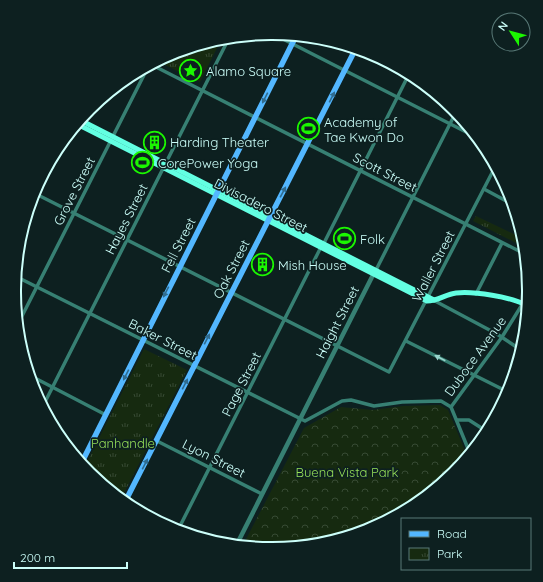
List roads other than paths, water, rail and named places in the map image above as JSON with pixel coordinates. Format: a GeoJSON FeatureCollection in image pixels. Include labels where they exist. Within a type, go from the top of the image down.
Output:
{"type":"FeatureCollection","features":[{"type":"Feature","properties":{"kind":"main road","name":"Fell Street"},"geometry":{"type":"LineString","coordinates":[[84,457],[294,42]]}},
{"type":"Feature","properties":{"kind":"main road","name":"Oak Street"},"geometry":{"type":"LineString","coordinates":[[128,496],[353,54]]}},
{"type":"Feature","properties":{"kind":"main road","name":"Divisadero Street"},"geometry":{"type":"LineString","coordinates":[[86,123],[112,139]]}},
{"type":"Feature","properties":{"kind":"main road","name":"Divisadero Street"},"geometry":{"type":"LineString","coordinates":[[83,126],[165,165],[428,299],[435,301]]}},
{"type":"Feature","properties":{"kind":"main road"},"geometry":{"type":"LineString","coordinates":[[435,301],[456,293],[476,294],[521,303]]}},
{"type":"Feature","properties":{"kind":"street"},"geometry":{"type":"LineString","coordinates":[[296,42],[345,70],[464,131]]}},
{"type":"Feature","properties":{"kind":"street","name":"Hayes Street"},"geometry":{"type":"LineString","coordinates":[[46,400],[226,45]]}},
{"type":"Feature","properties":{"kind":"street","name":"Scott Street"},"geometry":{"type":"LineString","coordinates":[[158,68],[519,251]]}},
{"type":"Feature","properties":{"kind":"street","name":"Grove Street"},"geometry":{"type":"LineString","coordinates":[[22,315],[144,75]]}},
{"type":"Feature","properties":{"kind":"street","name":"Page Street"},"geometry":{"type":"LineString","coordinates":[[181,524],[406,80]]}},
{"type":"Feature","properties":{"kind":"street","name":"Haight Street"},"geometry":{"type":"LineString","coordinates":[[239,539],[453,118]]}},
{"type":"Feature","properties":{"kind":"street","name":"Waller Street"},"geometry":{"type":"LineString","coordinates":[[337,347],[390,372],[492,173]]}},
{"type":"Feature","properties":{"kind":"street"},"geometry":{"type":"LineString","coordinates":[[484,189],[505,200]]}},
{"type":"Feature","properties":{"kind":"street"},"geometry":{"type":"LineString","coordinates":[[40,196],[337,347]]}},
{"type":"Feature","properties":{"kind":"street"},"geometry":{"type":"LineString","coordinates":[[476,294],[502,243]]}},
{"type":"Feature","properties":{"kind":"street","name":"Baker Street"},"geometry":{"type":"LineString","coordinates":[[22,279],[300,420]]}},
{"type":"Feature","properties":{"kind":"street","name":"Divisadero Street"},"geometry":{"type":"LineString","coordinates":[[435,301],[502,337],[515,346]]}},
{"type":"Feature","properties":{"kind":"street","name":"Duboce Avenue"},"geometry":{"type":"LineString","coordinates":[[450,407],[521,310]]}},
{"type":"Feature","properties":{"kind":"street"},"geometry":{"type":"LineString","coordinates":[[406,341],[502,389]]}},
{"type":"Feature","properties":{"kind":"street"},"geometry":{"type":"LineString","coordinates":[[37,379],[106,414]]}},
{"type":"Feature","properties":{"kind":"street"},"geometry":{"type":"LineString","coordinates":[[300,420],[309,420],[342,401],[351,400],[374,406],[402,402],[441,401],[450,407],[468,446]]}},
{"type":"Feature","properties":{"kind":"street"},"geometry":{"type":"LineString","coordinates":[[457,420],[469,420],[481,428]]}},
{"type":"Feature","properties":{"kind":"street","name":"Lyon Street"},"geometry":{"type":"LineString","coordinates":[[156,440],[262,494]]}},
{"type":"Feature","properties":{"kind":"place","name":"Alamo Square"},"geometry":{"type":"Point","coordinates":[191,71]}},
{"type":"Feature","properties":{"kind":"place","name":"Academy of Tae Kwon Do"},"geometry":{"type":"Point","coordinates":[309,129]}},
{"type":"Feature","properties":{"kind":"place","name":"Harding Theater"},"geometry":{"type":"Point","coordinates":[155,142]}},
{"type":"Feature","properties":{"kind":"place","name":"CorePower Yoga"},"geometry":{"type":"Point","coordinates":[143,163]}},
{"type":"Feature","properties":{"kind":"place","name":"Folk"},"geometry":{"type":"Point","coordinates":[344,239]}},
{"type":"Feature","properties":{"kind":"place","name":"Mish House"},"geometry":{"type":"Point","coordinates":[262,265]}},
{"type":"Feature","properties":{"kind":"park label","name":"Panhandle"},"geometry":{"type":"Point","coordinates":[123,443]}},
{"type":"Feature","properties":{"kind":"park label","name":"Buena Vista Park"},"geometry":{"type":"Point","coordinates":[347,472]}}]}
